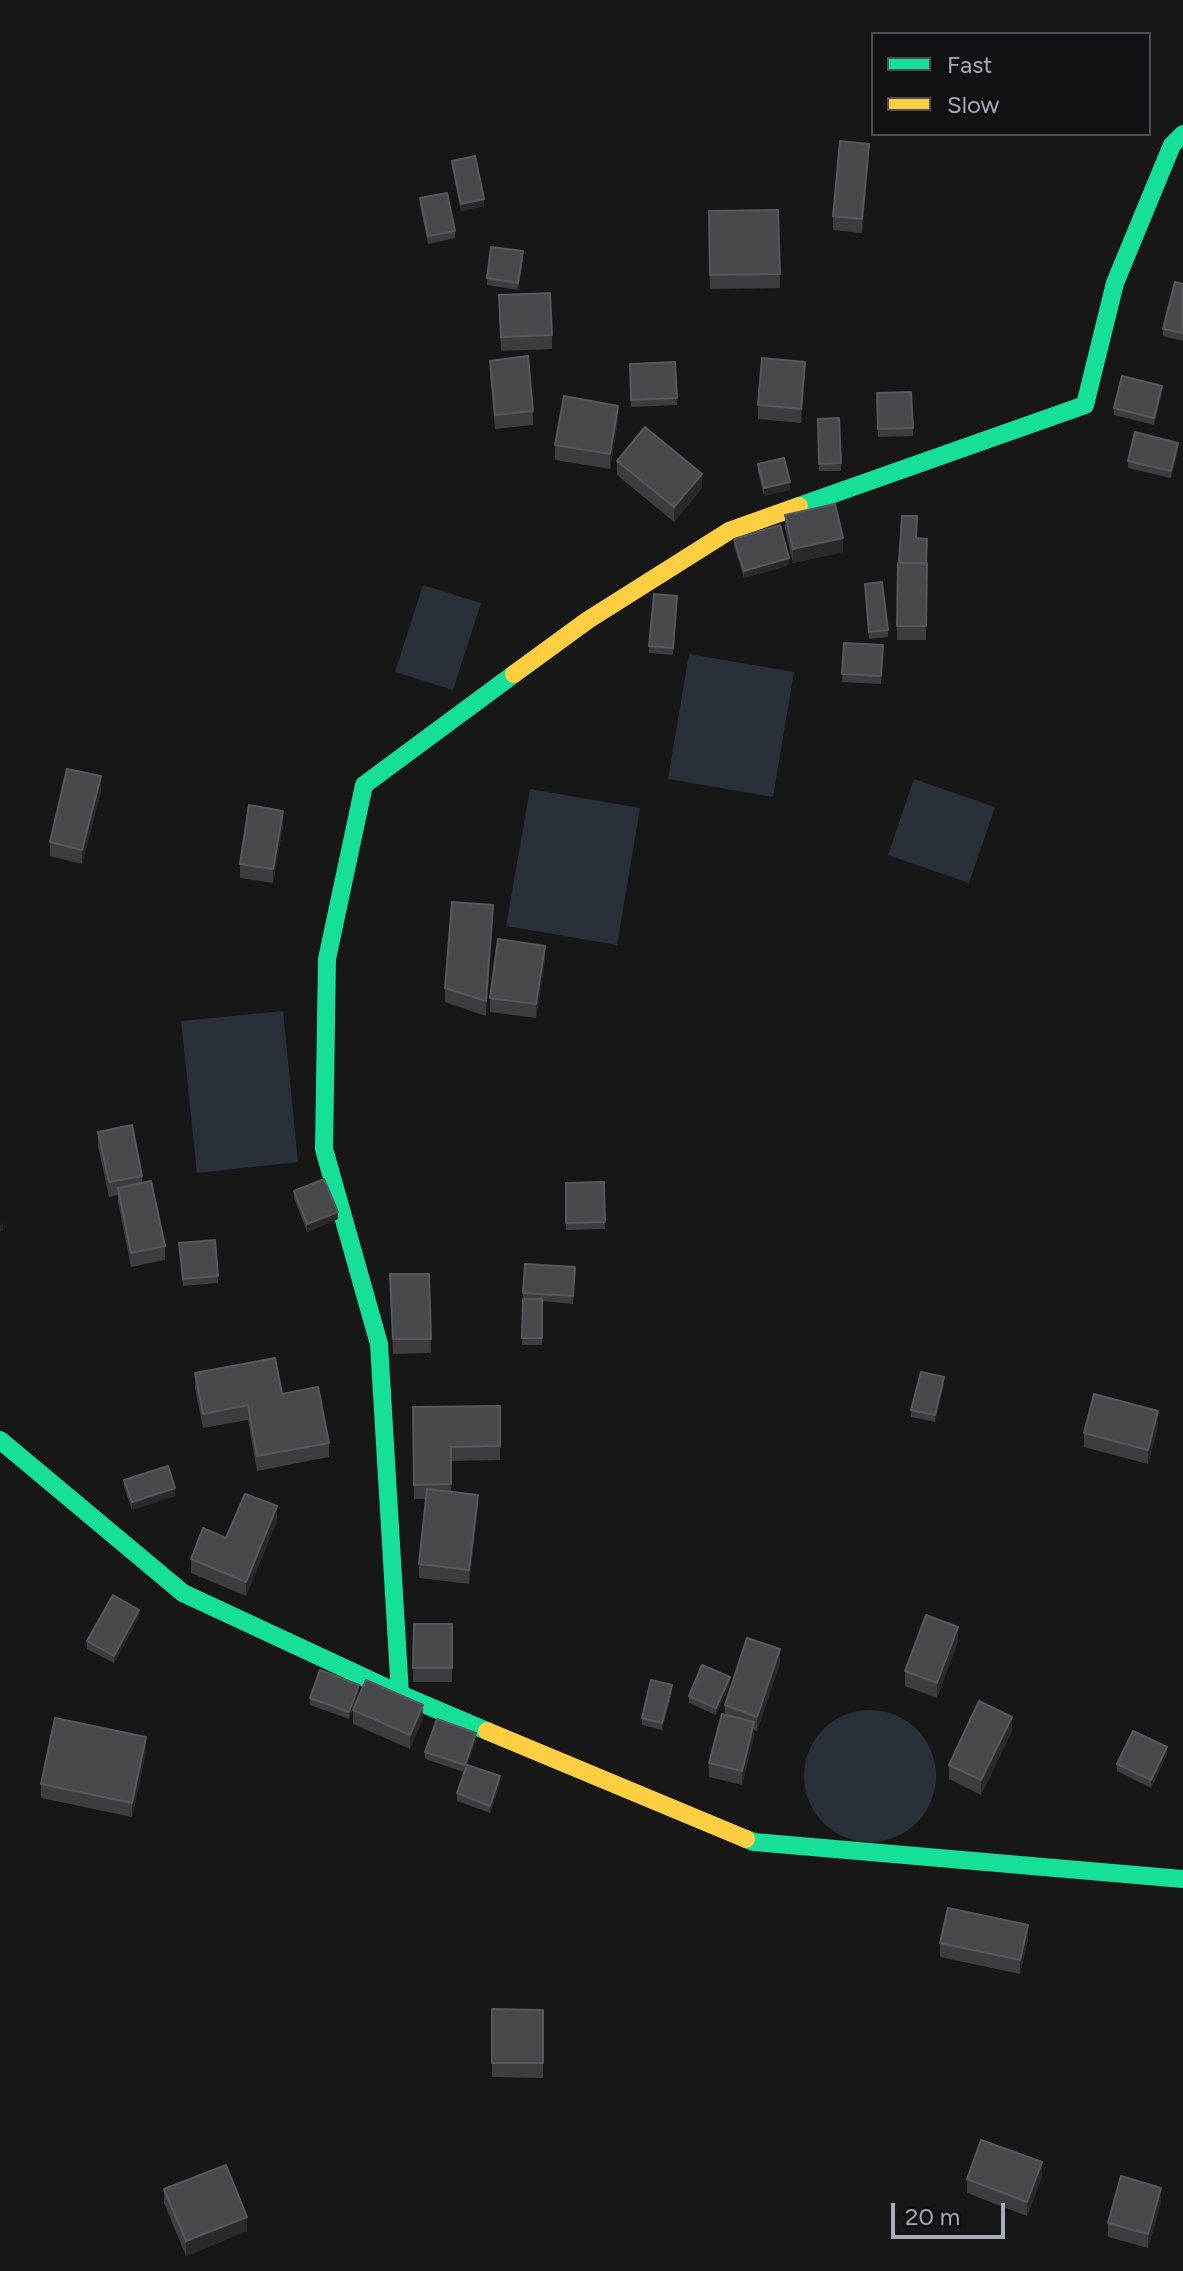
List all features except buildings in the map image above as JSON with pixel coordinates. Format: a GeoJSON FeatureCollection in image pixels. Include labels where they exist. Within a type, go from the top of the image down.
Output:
{"type":"FeatureCollection","features":[{"type":"Feature","properties":{"kind":"street"},"geometry":{"type":"LineString","coordinates":[[400,1694],[379,1344],[324,1149],[327,959],[364,785],[588,620],[729,531],[1085,405],[1115,283],[1172,145],[1183,134]]}},
{"type":"Feature","properties":{"kind":"street"},"geometry":{"type":"LineString","coordinates":[[0,1440],[183,1593],[400,1694],[754,1842],[1183,1879]]}},
{"type":"Feature","properties":{"kind":"shaded area"},"geometry":{"type":"Polygon","coordinates":[[[423,585],[481,603],[453,690],[395,672],[423,585]]]}},
{"type":"Feature","properties":{"kind":"shaded area"},"geometry":{"type":"Polygon","coordinates":[[[689,654],[794,672],[773,797],[668,779],[689,654]]]}},
{"type":"Feature","properties":{"kind":"shaded area"},"geometry":{"type":"Polygon","coordinates":[[[914,779],[995,807],[969,883],[888,855],[914,779]]]}},
{"type":"Feature","properties":{"kind":"shaded area"},"geometry":{"type":"Polygon","coordinates":[[[530,789],[640,808],[617,945],[506,926],[530,789]]]}},
{"type":"Feature","properties":{"kind":"shaded area"},"geometry":{"type":"Polygon","coordinates":[[[283,1011],[298,1162],[197,1173],[181,1021],[283,1011]]]}},
{"type":"Feature","properties":{"kind":"shaded area"},"geometry":{"type":"Polygon","coordinates":[[[870,1710],[895,1715],[917,1729],[931,1751],[936,1776],[931,1801],[917,1823],[895,1837],[870,1842],[845,1837],[823,1823],[809,1801],[804,1776],[809,1751],[823,1729],[845,1715],[870,1710]]]}},
{"type":"Feature","properties":{"kind":"traffic: fast"},"geometry":{"type":"LineString","coordinates":[[799,506],[1085,405],[1115,283],[1172,145],[1183,134]]}},
{"type":"Feature","properties":{"kind":"traffic: fast"},"geometry":{"type":"LineString","coordinates":[[400,1694],[379,1344],[324,1149],[327,959],[364,785],[514,674]]}},
{"type":"Feature","properties":{"kind":"traffic: fast"},"geometry":{"type":"LineString","coordinates":[[0,1440],[183,1593],[487,1731]]}},
{"type":"Feature","properties":{"kind":"traffic: fast"},"geometry":{"type":"LineString","coordinates":[[746,1839],[1183,1879]]}},
{"type":"Feature","properties":{"kind":"traffic: slow"},"geometry":{"type":"LineString","coordinates":[[514,674],[588,620],[729,531],[799,506]]}},
{"type":"Feature","properties":{"kind":"traffic: slow"},"geometry":{"type":"LineString","coordinates":[[487,1731],[746,1839]]}}]}
